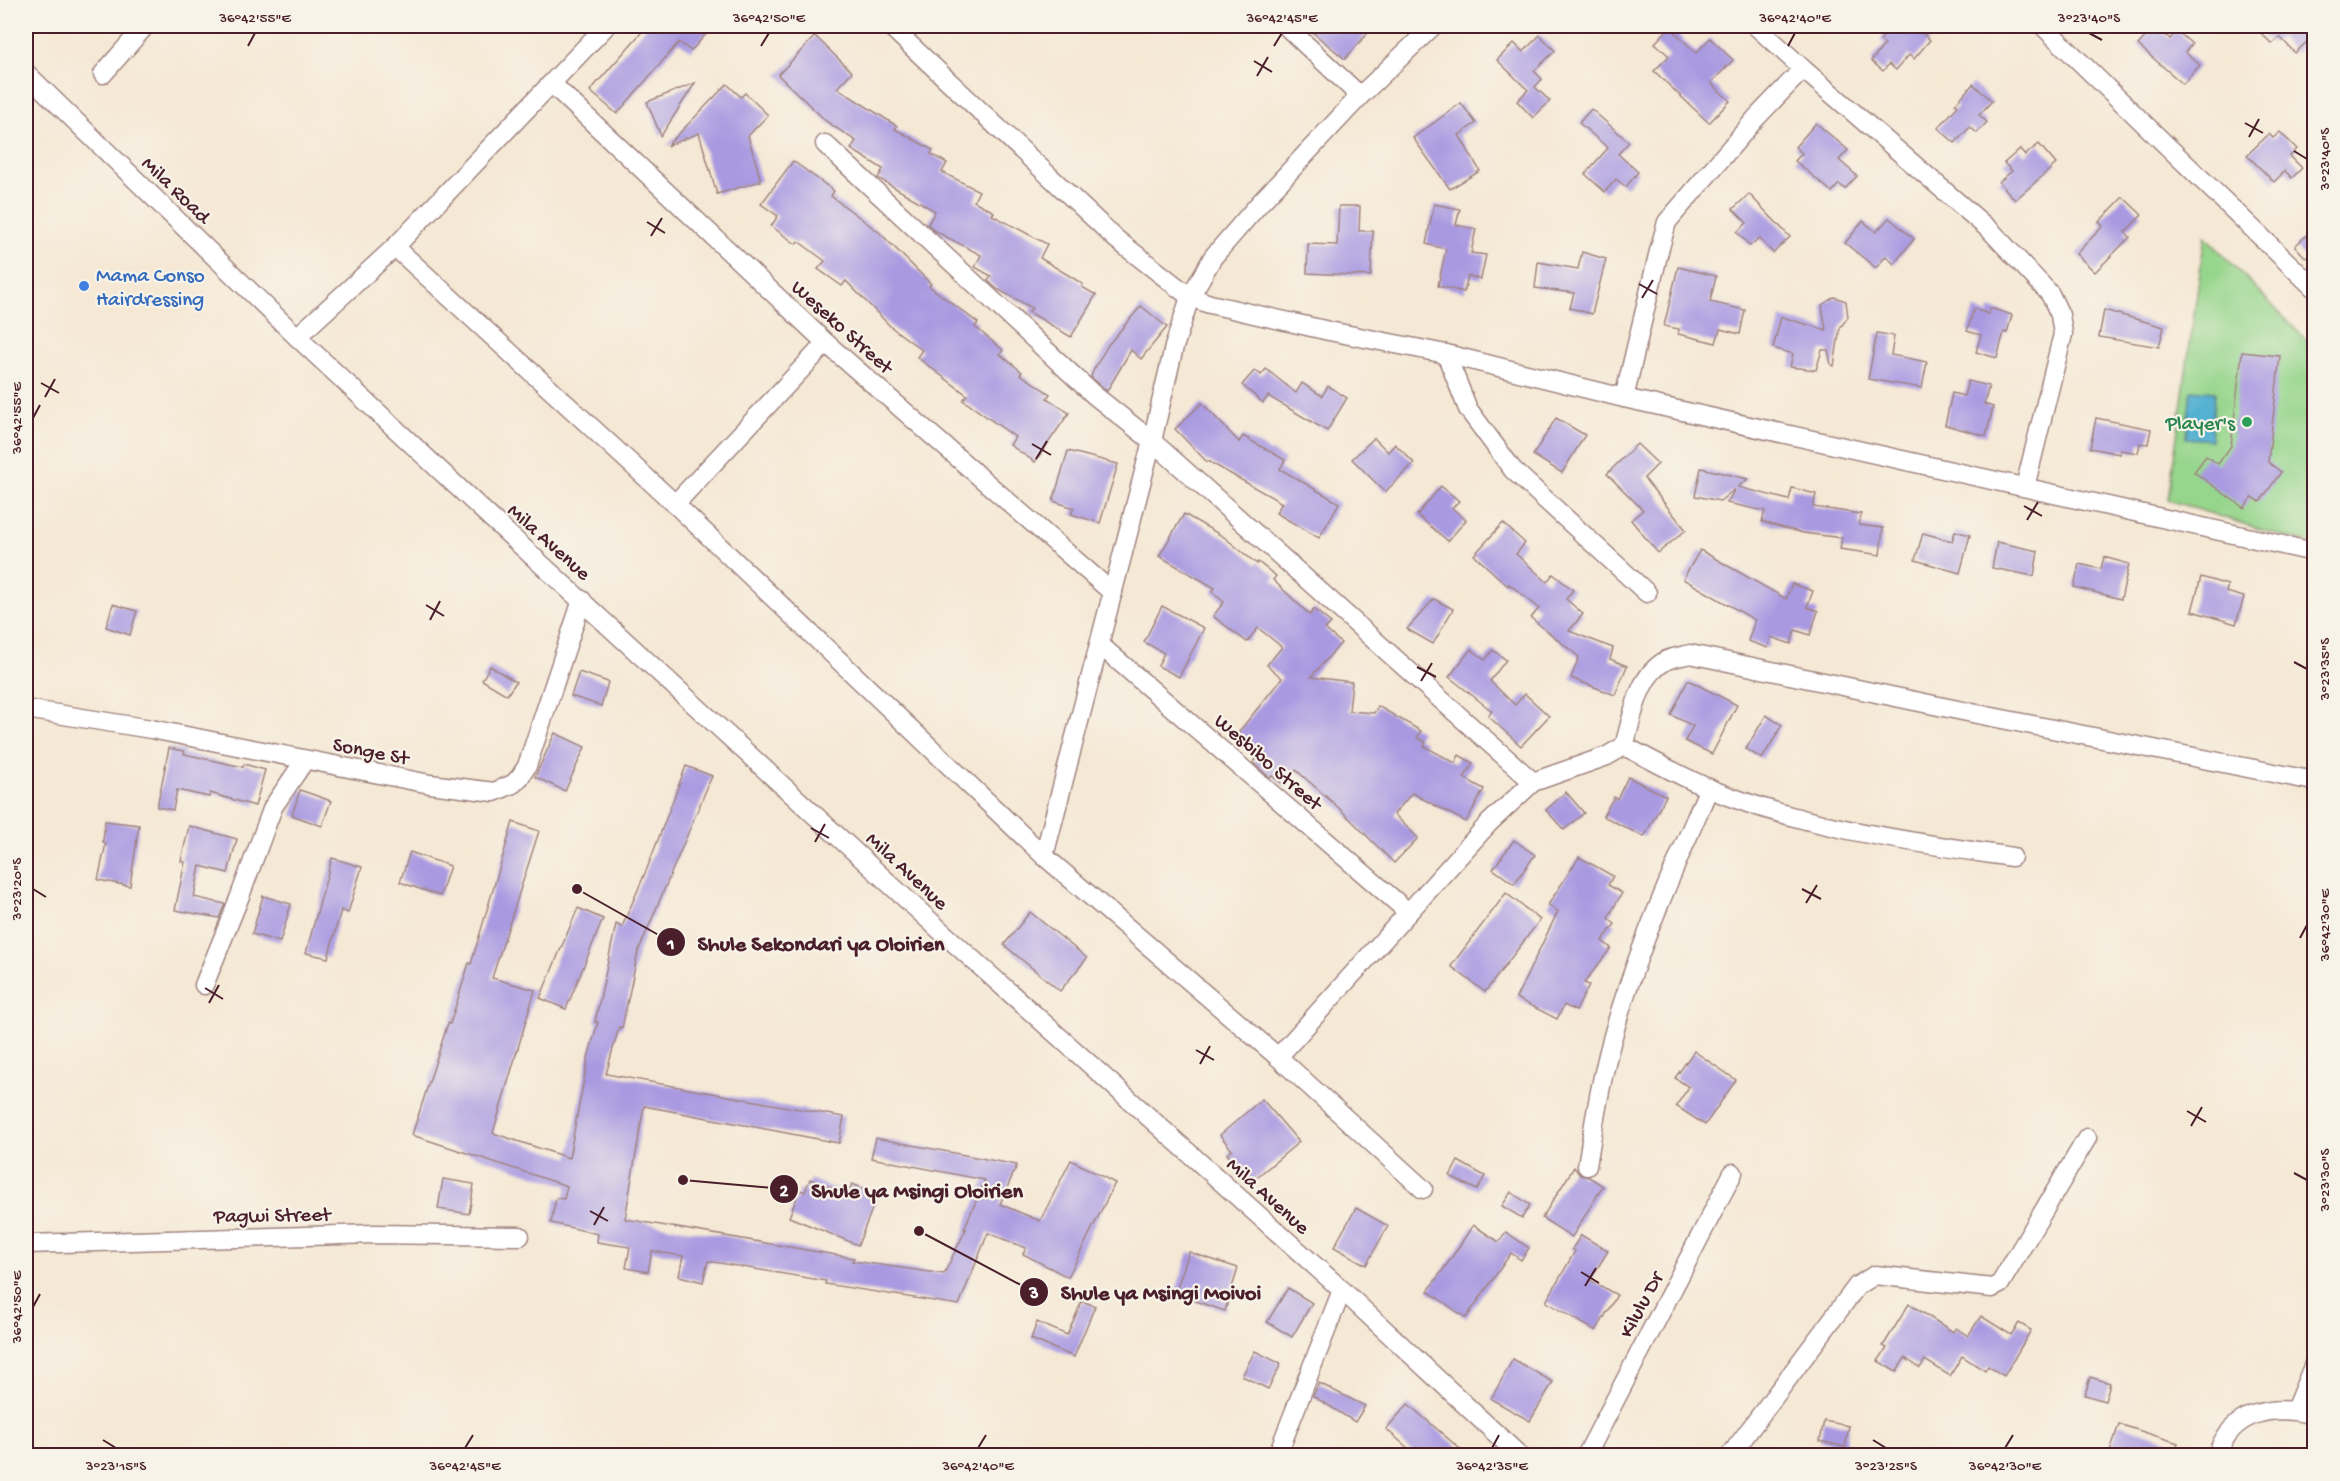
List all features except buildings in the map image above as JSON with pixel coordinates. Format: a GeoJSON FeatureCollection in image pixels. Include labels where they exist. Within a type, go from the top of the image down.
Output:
{"type":"FeatureCollection","features":[{"type":"Feature","properties":{"kind":"street"},"geometry":{"type":"LineString","coordinates":[[103,75],[145,26]]}},
{"type":"Feature","properties":{"kind":"street"},"geometry":{"type":"LineString","coordinates":[[297,337],[395,247],[606,26]]}},
{"type":"Feature","properties":{"kind":"street"},"geometry":{"type":"LineString","coordinates":[[890,26],[1116,239],[1190,297],[1210,304],[1329,331],[1446,354],[1624,398],[2314,552]]}},
{"type":"Feature","properties":{"kind":"street"},"geometry":{"type":"LineString","coordinates":[[1286,26],[1360,96]]}},
{"type":"Feature","properties":{"kind":"street"},"geometry":{"type":"LineString","coordinates":[[1044,856],[1100,645],[1174,347],[1190,297],[1213,257],[1259,204],[1360,96],[1433,26]]}},
{"type":"Feature","properties":{"kind":"street"},"geometry":{"type":"LineString","coordinates":[[1756,26],[1992,232],[2050,294],[2060,315],[2063,334],[2025,487]]}},
{"type":"Feature","properties":{"kind":"street"},"geometry":{"type":"LineString","coordinates":[[2043,26],[2314,288]]}},
{"type":"Feature","properties":{"kind":"street"},"geometry":{"type":"LineString","coordinates":[[1624,398],[1668,222],[1756,118],[1803,69]]}},
{"type":"Feature","properties":{"kind":"street","name":"Mila Road"},"geometry":{"type":"LineString","coordinates":[[26,73],[297,337]]}},
{"type":"Feature","properties":{"kind":"street","name":"Weseko Street"},"geometry":{"type":"LineString","coordinates":[[552,84],[826,343],[1113,593]]}},
{"type":"Feature","properties":{"kind":"street"},"geometry":{"type":"LineString","coordinates":[[825,144],[1094,395],[1152,441],[1533,782]]}},
{"type":"Feature","properties":{"kind":"street"},"geometry":{"type":"LineString","coordinates":[[395,247],[675,504],[1044,856],[1278,1057],[1423,1189]]}},
{"type":"Feature","properties":{"kind":"street","name":"Mila Avenue"},"geometry":{"type":"LineString","coordinates":[[297,337],[951,940],[1341,1290],[1440,1384],[1520,1455]]}},
{"type":"Feature","properties":{"kind":"street"},"geometry":{"type":"LineString","coordinates":[[675,504],[826,343]]}},
{"type":"Feature","properties":{"kind":"street"},"geometry":{"type":"LineString","coordinates":[[1446,354],[1468,409],[1513,471],[1647,593]]}},
{"type":"Feature","properties":{"kind":"street","name":"Songe St"},"geometry":{"type":"LineString","coordinates":[[26,709],[151,729],[430,784],[494,792],[506,788],[520,777],[527,766],[582,600]]}},
{"type":"Feature","properties":{"kind":"street","name":"Wesbibo Street"},"geometry":{"type":"LineString","coordinates":[[1100,645],[1408,912]]}},
{"type":"Feature","properties":{"kind":"street"},"geometry":{"type":"LineString","coordinates":[[1278,1057],[1489,823],[1533,782],[1607,756],[1624,746],[1643,683],[1654,669],[1668,659],[1690,654],[2314,781]]}},
{"type":"Feature","properties":{"kind":"street"},"geometry":{"type":"LineString","coordinates":[[1624,746],[1709,788],[1786,815],[1854,830],[2012,857]]}},
{"type":"Feature","properties":{"kind":"street"},"geometry":{"type":"LineString","coordinates":[[204,985],[273,807],[305,760]]}},
{"type":"Feature","properties":{"kind":"street"},"geometry":{"type":"LineString","coordinates":[[1587,1166],[1604,1070],[1626,998],[1679,858],[1709,788]]}},
{"type":"Feature","properties":{"kind":"street"},"geometry":{"type":"LineString","coordinates":[[1730,1455],[1857,1286],[1866,1279],[1875,1275],[1992,1288],[2000,1284],[2087,1138]]}},
{"type":"Feature","properties":{"kind":"street","name":"Kilulu Dr"},"geometry":{"type":"LineString","coordinates":[[1586,1455],[1733,1173]]}},
{"type":"Feature","properties":{"kind":"street","name":"Pagwi Street"},"geometry":{"type":"LineString","coordinates":[[26,1244],[375,1234],[520,1236]]}},
{"type":"Feature","properties":{"kind":"street"},"geometry":{"type":"LineString","coordinates":[[1277,1455],[1341,1290]]}},
{"type":"Feature","properties":{"kind":"street"},"geometry":{"type":"LineString","coordinates":[[2295,1410],[2314,1364]]}},
{"type":"Feature","properties":{"kind":"street"},"geometry":{"type":"LineString","coordinates":[[2217,1455],[2232,1429],[2246,1417],[2264,1411],[2295,1410],[2314,1415]]}},
{"type":"Feature","properties":{"kind":"green space","name":"Player's"},"geometry":{"type":"Polygon","coordinates":[[[2205,236],[2303,337],[2314,344],[2314,544],[2168,500],[2205,236]]]}},
{"type":"Feature","properties":{"kind":"water"},"geometry":{"type":"Polygon","coordinates":[[[2191,390],[2215,392],[2211,440],[2186,438],[2191,390]]]}},
{"type":"Feature","properties":{"kind":"place","name":"Mama Conso Hairdressing"},"geometry":{"type":"Point","coordinates":[84,286]}},
{"type":"Feature","properties":{"kind":"place","name":"Player's"},"geometry":{"type":"Point","coordinates":[2247,422]}},
{"type":"Feature","properties":{"kind":"place","name":"Shule Sekondari ya Oloirien"},"geometry":{"type":"Point","coordinates":[577,889]}},
{"type":"Feature","properties":{"kind":"place","name":"Shule ya Msingi Oloirien"},"geometry":{"type":"Point","coordinates":[683,1180]}},
{"type":"Feature","properties":{"kind":"place","name":"Shule ya Msingi Moivoi"},"geometry":{"type":"Point","coordinates":[919,1231]}}]}
